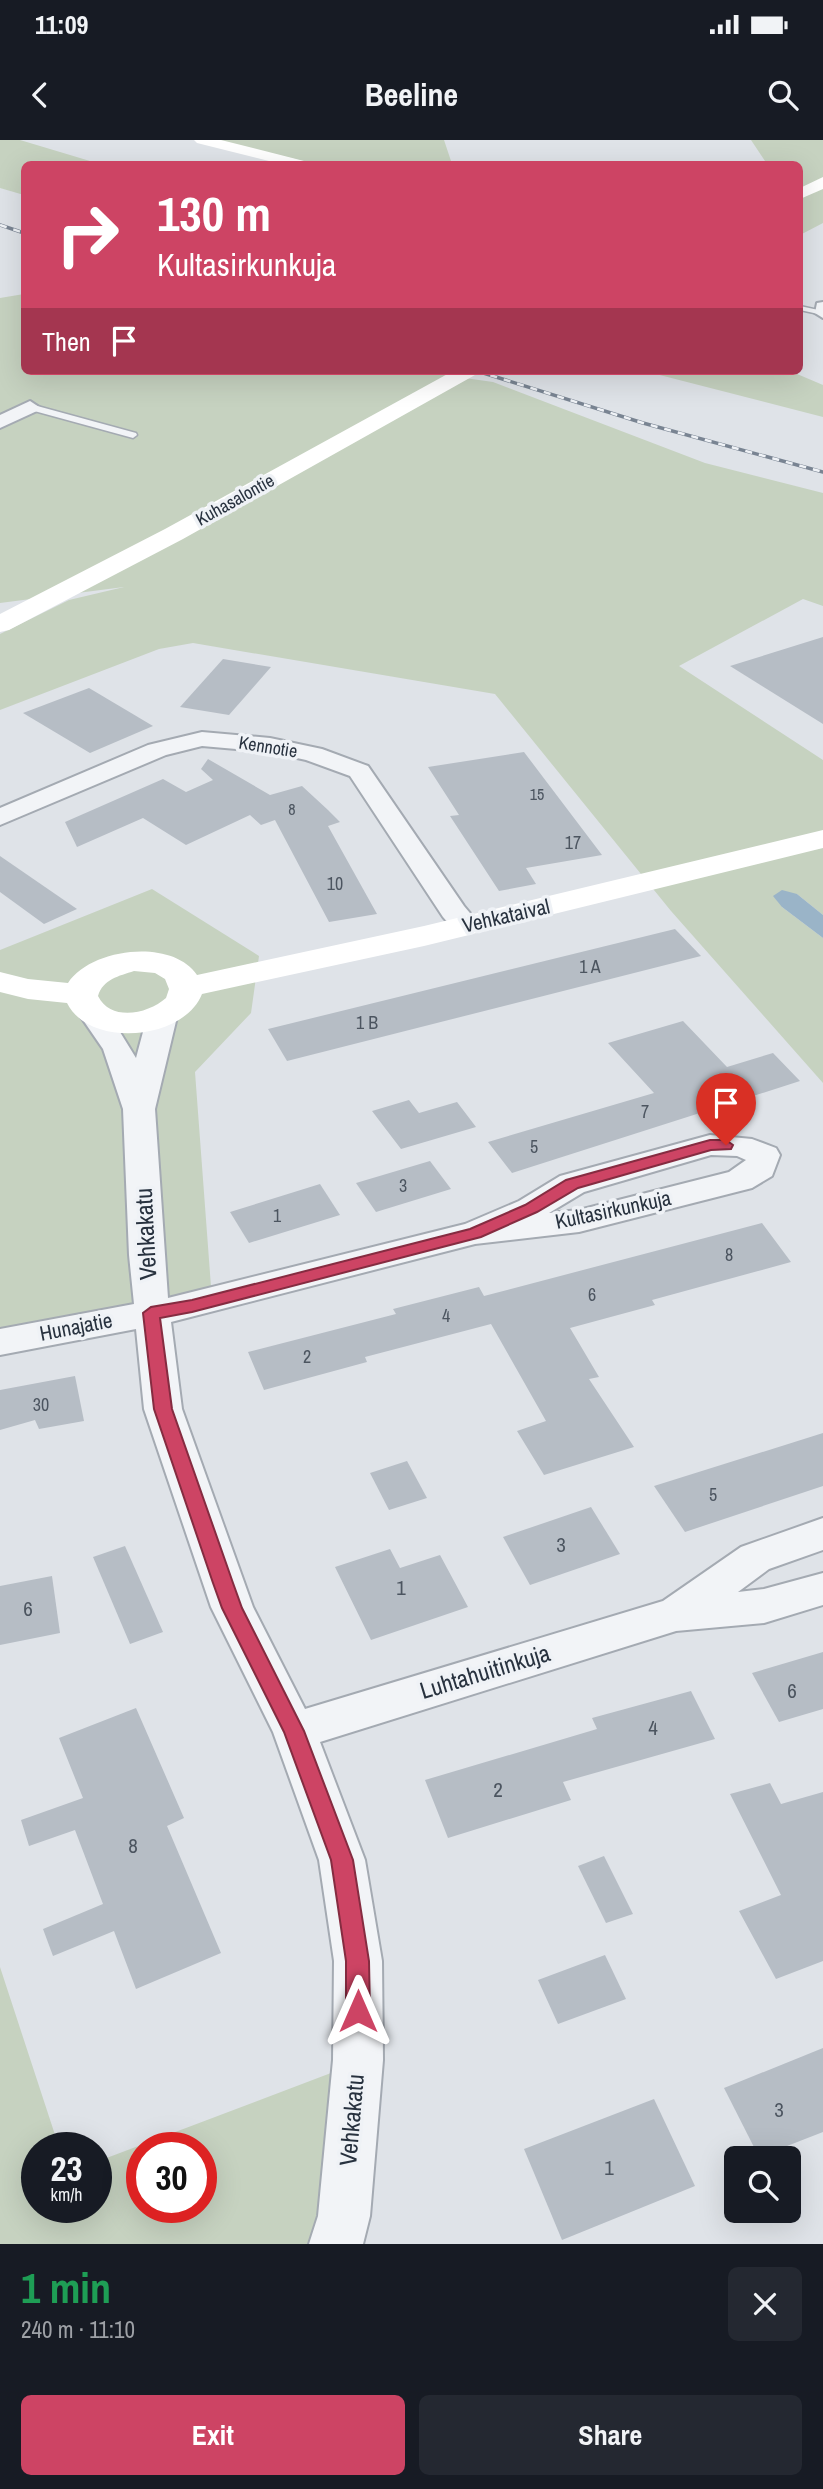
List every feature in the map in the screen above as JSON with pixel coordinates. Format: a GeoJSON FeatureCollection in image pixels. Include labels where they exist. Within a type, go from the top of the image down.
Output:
{"type":"FeatureCollection","features":[{"type":"Feature","properties":{"kind":"street"},"geometry":{"type":"LineString","coordinates":[[202,140],[287,161]]}},
{"type":"Feature","properties":{"kind":"street"},"geometry":{"type":"LineString","coordinates":[[803,192],[823,182]]}},
{"type":"Feature","properties":{"kind":"street"},"geometry":{"type":"LineString","coordinates":[[823,307],[823,313]]}},
{"type":"Feature","properties":{"kind":"street","name":"Kuhasalontie"},"geometry":{"type":"LineString","coordinates":[[0,624],[174,534],[460,375]]}},
{"type":"Feature","properties":{"kind":"street"},"geometry":{"type":"LineString","coordinates":[[0,422],[30,407]]}},
{"type":"Feature","properties":{"kind":"street","name":"Kennotie"},"geometry":{"type":"LineString","coordinates":[[0,817],[157,750],[202,739],[270,745],[313,754],[359,771],[453,911],[466,925]]}},
{"type":"Feature","properties":{"kind":"street","name":"Vehkataival"},"geometry":{"type":"LineString","coordinates":[[187,987],[466,925],[823,839]]}},
{"type":"Feature","properties":{"kind":"street"},"geometry":{"type":"LineString","coordinates":[[0,982],[88,1006],[129,1023],[162,1017],[177,1008],[185,998],[187,987],[182,976],[170,967],[133,961],[96,972],[84,982],[88,1006]]}},
{"type":"Feature","properties":{"kind":"street","name":"Vehkakatu"},"geometry":{"type":"LineString","coordinates":[[88,1006],[118,1049],[139,1109],[146,1255],[163,1409],[232,1608],[294,1731],[342,1860],[358,1961],[358,2060],[344,2216],[336,2244]]}},
{"type":"Feature","properties":{"kind":"street","name":"Vehkakatu"},"geometry":{"type":"LineString","coordinates":[[139,1109],[162,1017]]}},
{"type":"Feature","properties":{"kind":"street","name":"Kultasirkunkuja"},"geometry":{"type":"LineString","coordinates":[[151,1313],[192,1306],[475,1233],[579,1221],[740,1180],[760,1168],[764,1155],[741,1146],[710,1145],[572,1184],[531,1209],[475,1233]]}},
{"type":"Feature","properties":{"kind":"street","name":"Hunajatie"},"geometry":{"type":"LineString","coordinates":[[0,1342],[151,1313]]}},
{"type":"Feature","properties":{"kind":"street","name":"Luhtahuitinkuja"},"geometry":{"type":"LineString","coordinates":[[676,1614],[755,1558],[823,1534]]}},
{"type":"Feature","properties":{"kind":"street","name":"Luhtahuitinkuja"},"geometry":{"type":"LineString","coordinates":[[294,1731],[676,1614],[764,1606],[823,1589]]}},
{"type":"Feature","properties":{"kind":"lane"},"geometry":{"type":"LineString","coordinates":[[803,309],[823,313]]}},
{"type":"Feature","properties":{"kind":"lane"},"geometry":{"type":"LineString","coordinates":[[30,407],[133,435]]}},
{"type":"Feature","properties":{"kind":"green space"},"geometry":{"type":"Polygon","coordinates":[[[0,140],[20,140],[90,161],[21,161],[21,194],[0,188],[0,140]]]}},
{"type":"Feature","properties":{"kind":"green space"},"geometry":{"type":"Polygon","coordinates":[[[215,140],[444,140],[451,161],[302,161],[215,140]]]}},
{"type":"Feature","properties":{"kind":"green space"},"geometry":{"type":"Polygon","coordinates":[[[751,140],[823,140],[823,223],[803,233],[803,161],[765,161],[751,140]]]}},
{"type":"Feature","properties":{"kind":"green space"},"geometry":{"type":"Polygon","coordinates":[[[21,294],[21,375],[443,375],[493,382],[705,463],[823,493],[823,606],[803,599],[679,666],[823,760],[823,915],[797,894],[782,907],[823,938],[823,1083],[671,911],[495,694],[193,643],[159,649],[0,710],[0,634],[69,600],[124,587],[0,603],[0,298],[21,294]]]}},
{"type":"Feature","properties":{"kind":"green space"},"geometry":{"type":"Polygon","coordinates":[[[660,375],[799,375],[823,385],[823,417],[660,375]]]}},
{"type":"Feature","properties":{"kind":"green space"},"geometry":{"type":"Polygon","coordinates":[[[152,889],[259,956],[251,1013],[195,1072],[212,1300],[0,1337],[0,950],[152,889]]]}},
{"type":"Feature","properties":{"kind":"green space"},"geometry":{"type":"Polygon","coordinates":[[[0,1967],[54,2132],[21,2132],[21,2223],[112,2223],[112,2156],[126,2151],[126,2223],[217,2223],[217,2132],[175,2132],[352,2065],[336,2244],[0,2244],[0,1967]]]}},
{"type":"Feature","properties":{"kind":"water"},"geometry":{"type":"Polygon","coordinates":[[[782,890],[797,894],[823,915],[823,938],[782,907],[773,896],[782,890]]]}},
{"type":"Feature","properties":{"kind":"building"},"geometry":{"type":"Polygon","coordinates":[[[823,637],[823,724],[730,666],[823,637]]]}},
{"type":"Feature","properties":{"kind":"building"},"geometry":{"type":"Polygon","coordinates":[[[223,659],[271,667],[229,715],[180,707],[223,659]]]}},
{"type":"Feature","properties":{"kind":"building"},"geometry":{"type":"Polygon","coordinates":[[[89,688],[153,726],[90,753],[23,713],[89,688]]]}},
{"type":"Feature","properties":{"kind":"building"},"geometry":{"type":"Polygon","coordinates":[[[524,752],[602,855],[526,868],[536,884],[499,891],[450,816],[459,815],[428,767],[524,752]]]}},
{"type":"Feature","properties":{"kind":"building"},"geometry":{"type":"Polygon","coordinates":[[[208,759],[270,795],[302,786],[340,822],[328,826],[377,914],[329,922],[275,820],[261,825],[250,815],[186,845],[143,818],[77,847],[65,822],[163,779],[186,792],[213,780],[201,769],[208,759]]]}},
{"type":"Feature","properties":{"kind":"building"},"geometry":{"type":"Polygon","coordinates":[[[0,856],[77,909],[44,924],[0,892],[0,856]]]}},
{"type":"Feature","properties":{"kind":"building"},"geometry":{"type":"Polygon","coordinates":[[[675,929],[701,956],[287,1061],[268,1029],[675,929]]]}},
{"type":"Feature","properties":{"kind":"building"},"geometry":{"type":"Polygon","coordinates":[[[683,1021],[727,1067],[773,1053],[800,1081],[512,1173],[488,1142],[654,1093],[608,1043],[683,1021]]]}},
{"type":"Feature","properties":{"kind":"building"},"geometry":{"type":"Polygon","coordinates":[[[409,1100],[419,1113],[457,1102],[476,1127],[401,1149],[372,1111],[409,1100]]]}},
{"type":"Feature","properties":{"kind":"building"},"geometry":{"type":"Polygon","coordinates":[[[430,1161],[451,1189],[376,1212],[356,1183],[430,1161]]]}},
{"type":"Feature","properties":{"kind":"building"},"geometry":{"type":"Polygon","coordinates":[[[320,1184],[340,1215],[249,1243],[230,1212],[320,1184]]]}},
{"type":"Feature","properties":{"kind":"building"},"geometry":{"type":"Polygon","coordinates":[[[762,1223],[791,1262],[652,1300],[655,1305],[570,1328],[599,1377],[589,1379],[634,1447],[544,1475],[517,1431],[546,1421],[491,1324],[365,1357],[367,1362],[264,1390],[248,1352],[396,1314],[393,1309],[479,1287],[484,1296],[762,1223]]]}},
{"type":"Feature","properties":{"kind":"building"},"geometry":{"type":"Polygon","coordinates":[[[75,1376],[84,1421],[39,1429],[35,1420],[0,1430],[0,1390],[75,1376]]]}},
{"type":"Feature","properties":{"kind":"building"},"geometry":{"type":"Polygon","coordinates":[[[823,1433],[823,1486],[685,1532],[654,1486],[823,1433]]]}},
{"type":"Feature","properties":{"kind":"building"},"geometry":{"type":"Polygon","coordinates":[[[407,1461],[427,1498],[389,1510],[370,1473],[407,1461]]]}},
{"type":"Feature","properties":{"kind":"building"},"geometry":{"type":"Polygon","coordinates":[[[591,1507],[620,1554],[530,1585],[503,1537],[591,1507]]]}},
{"type":"Feature","properties":{"kind":"building"},"geometry":{"type":"Polygon","coordinates":[[[125,1546],[163,1632],[130,1644],[93,1557],[125,1546]]]}},
{"type":"Feature","properties":{"kind":"building"},"geometry":{"type":"Polygon","coordinates":[[[390,1549],[400,1568],[440,1555],[468,1607],[371,1640],[335,1567],[390,1549]]]}},
{"type":"Feature","properties":{"kind":"building"},"geometry":{"type":"Polygon","coordinates":[[[52,1576],[60,1633],[0,1645],[0,1586],[52,1576]]]}},
{"type":"Feature","properties":{"kind":"building"},"geometry":{"type":"Polygon","coordinates":[[[823,1652],[823,1709],[779,1722],[752,1673],[823,1652]]]}},
{"type":"Feature","properties":{"kind":"building"},"geometry":{"type":"Polygon","coordinates":[[[691,1691],[715,1739],[563,1782],[571,1800],[448,1838],[425,1780],[597,1729],[592,1718],[691,1691]]]}},
{"type":"Feature","properties":{"kind":"building"},"geometry":{"type":"Polygon","coordinates":[[[136,1708],[184,1818],[167,1826],[221,1953],[136,1989],[114,1931],[53,1956],[43,1929],[103,1904],[75,1830],[29,1846],[21,1820],[83,1798],[59,1738],[136,1708]]]}},
{"type":"Feature","properties":{"kind":"building"},"geometry":{"type":"Polygon","coordinates":[[[770,1783],[781,1804],[823,1792],[823,1961],[776,1979],[739,1911],[781,1895],[730,1794],[770,1783]]]}},
{"type":"Feature","properties":{"kind":"building"},"geometry":{"type":"Polygon","coordinates":[[[604,1856],[633,1914],[606,1923],[578,1866],[604,1856]]]}},
{"type":"Feature","properties":{"kind":"building"},"geometry":{"type":"Polygon","coordinates":[[[605,1955],[626,1999],[558,2024],[538,1980],[605,1955]]]}},
{"type":"Feature","properties":{"kind":"building"},"geometry":{"type":"Polygon","coordinates":[[[823,2048],[823,2132],[787,2146],[753,2146],[724,2088],[823,2048]]]}},
{"type":"Feature","properties":{"kind":"building"},"geometry":{"type":"Polygon","coordinates":[[[654,2099],[695,2186],[562,2240],[524,2149],[654,2099]]]}},
{"type":"Feature","properties":{"kind":"railway"},"geometry":{"type":"LineString","coordinates":[[0,225],[21,232]]}},
{"type":"Feature","properties":{"kind":"railway"},"geometry":{"type":"LineString","coordinates":[[490,375],[643,423],[823,472]]}},
{"type":"Feature","properties":{"kind":"route"},"geometry":{"type":"LineString","coordinates":[[358,2011],[358,1961],[342,1860],[294,1731],[232,1608],[223,1583],[163,1409],[151,1313],[192,1306],[475,1233],[531,1209],[572,1184],[710,1145],[726,1145]]}}]}
